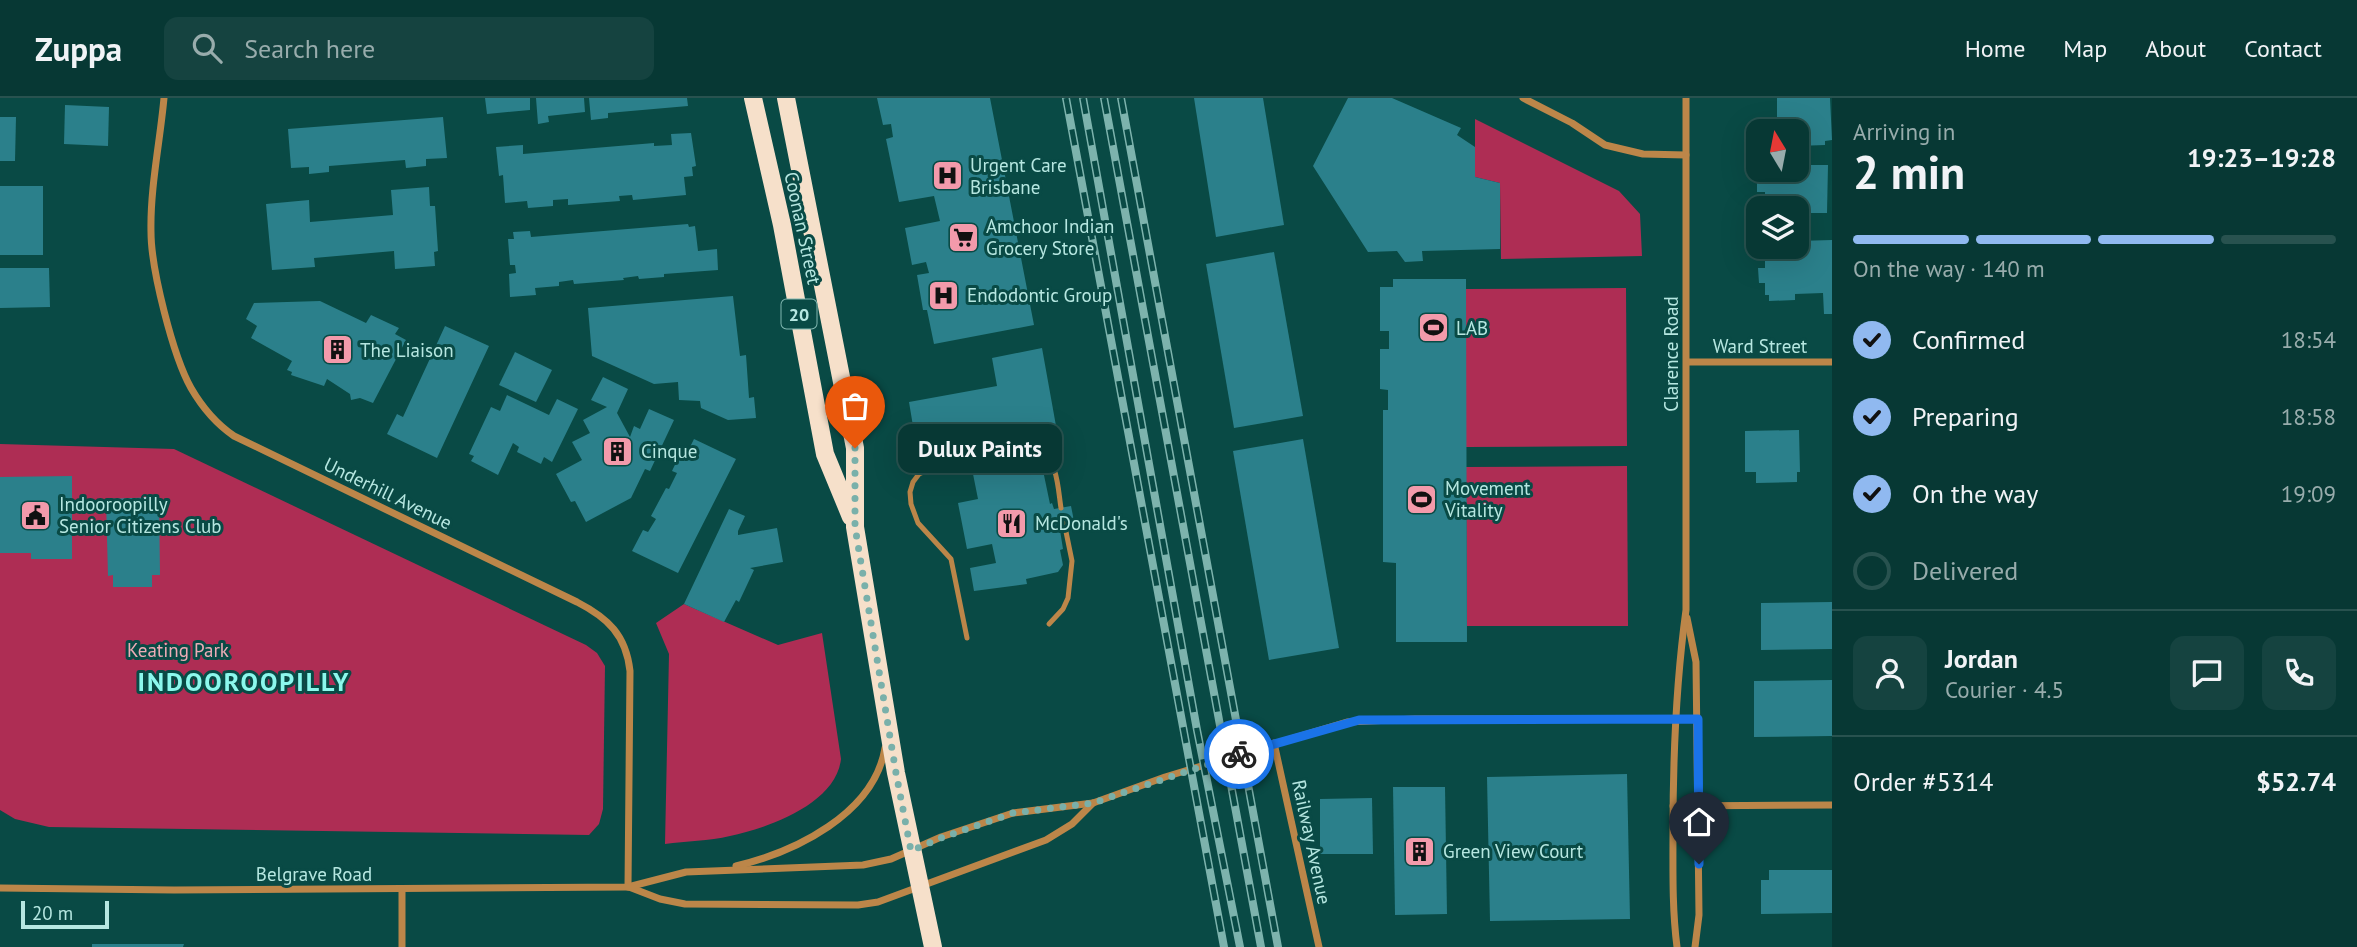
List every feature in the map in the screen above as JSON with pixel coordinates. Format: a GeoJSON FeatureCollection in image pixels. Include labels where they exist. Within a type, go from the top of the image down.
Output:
{"type":"FeatureCollection","features":[{"type":"Feature","properties":{"kind":"main road","name":"Coonan Street"},"geometry":{"type":"LineString","coordinates":[[752,98],[782,225],[825,454],[855,527]]}},
{"type":"Feature","properties":{"kind":"main road","name":"Coonan Street"},"geometry":{"type":"LineString","coordinates":[[786,98],[855,448],[855,527],[887,723],[911,851],[933,947]]}},
{"type":"Feature","properties":{"kind":"street","name":"Underhill Avenue"},"geometry":{"type":"LineString","coordinates":[[164,98],[151,216],[151,241],[163,305],[190,387],[210,416],[234,436],[577,602],[598,613],[615,628],[626,650],[631,677],[628,887]]}},
{"type":"Feature","properties":{"kind":"street"},"geometry":{"type":"LineString","coordinates":[[1523,98],[1572,123],[1605,145],[1643,154],[1686,155]]}},
{"type":"Feature","properties":{"kind":"street","name":"Clarence Road"},"geometry":{"type":"LineString","coordinates":[[1677,947],[1674,917],[1673,806],[1679,663],[1686,611],[1686,98]]}},
{"type":"Feature","properties":{"kind":"street","name":"Ward Street"},"geometry":{"type":"LineString","coordinates":[[1687,362],[1832,362]]}},
{"type":"Feature","properties":{"kind":"street","name":"Clarence Road"},"geometry":{"type":"LineString","coordinates":[[1686,611],[1696,662],[1698,719],[1699,915],[1695,947]]}},
{"type":"Feature","properties":{"kind":"street"},"geometry":{"type":"LineString","coordinates":[[1093,803],[1274,743],[1359,720],[1698,719]]}},
{"type":"Feature","properties":{"kind":"street","name":"Belgrave Road"},"geometry":{"type":"LineString","coordinates":[[711,870],[751,862],[789,848],[851,809],[871,786],[881,765],[887,723]]}},
{"type":"Feature","properties":{"kind":"street","name":"Railway Avenue"},"geometry":{"type":"LineString","coordinates":[[1274,743],[1319,947]]}},
{"type":"Feature","properties":{"kind":"street","name":"Belgrave Road"},"geometry":{"type":"LineString","coordinates":[[628,887],[660,899],[685,904],[871,903],[887,900],[1054,836],[1072,824],[1093,803]]}},
{"type":"Feature","properties":{"kind":"street","name":"Belgrave Road"},"geometry":{"type":"LineString","coordinates":[[0,888],[628,887],[675,874],[711,870],[870,864],[1013,813],[1093,803]]}},
{"type":"Feature","properties":{"kind":"street"},"geometry":{"type":"LineString","coordinates":[[1673,806],[1832,805]]}},
{"type":"Feature","properties":{"kind":"street"},"geometry":{"type":"LineString","coordinates":[[402,889],[402,947]]}},
{"type":"Feature","properties":{"kind":"lane"},"geometry":{"type":"LineString","coordinates":[[967,638],[951,559],[922,529],[913,512],[910,492],[916,477],[930,469],[1040,451],[1052,462],[1061,508]]}},
{"type":"Feature","properties":{"kind":"lane"},"geometry":{"type":"LineString","coordinates":[[1049,624],[1063,609],[1068,598],[1072,561],[1065,522]]}},
{"type":"Feature","properties":{"kind":"green space"},"geometry":{"type":"Polygon","coordinates":[[[1475,119],[1619,191],[1640,214],[1642,256],[1501,259],[1500,183],[1475,177],[1475,119]]]}},
{"type":"Feature","properties":{"kind":"green space"},"geometry":{"type":"Polygon","coordinates":[[[1626,288],[1627,446],[1466,447],[1466,289],[1626,288]]]}},
{"type":"Feature","properties":{"kind":"green space","name":"Keating Park"},"geometry":{"type":"Polygon","coordinates":[[[0,444],[174,449],[586,645],[597,653],[605,666],[603,809],[599,824],[589,835],[49,827],[15,819],[0,810],[0,444]]]}},
{"type":"Feature","properties":{"kind":"green space"},"geometry":{"type":"Polygon","coordinates":[[[1627,466],[1628,626],[1467,626],[1466,467],[1627,466]]]}},
{"type":"Feature","properties":{"kind":"green space"},"geometry":{"type":"Polygon","coordinates":[[[684,604],[778,645],[822,633],[841,759],[836,775],[827,789],[814,801],[781,820],[722,838],[665,844],[669,654],[656,623],[684,604]]]}},
{"type":"Feature","properties":{"kind":"building"},"geometry":{"type":"Polygon","coordinates":[[[485,98],[530,98],[530,110],[487,114],[485,98]]]}},
{"type":"Feature","properties":{"kind":"building"},"geometry":{"type":"Polygon","coordinates":[[[536,98],[584,98],[585,112],[548,116],[549,122],[538,124],[536,98]]]}},
{"type":"Feature","properties":{"kind":"building"},"geometry":{"type":"Polygon","coordinates":[[[589,98],[687,98],[688,106],[608,113],[608,118],[591,120],[589,98]]]}},
{"type":"Feature","properties":{"kind":"building"},"geometry":{"type":"Polygon","coordinates":[[[877,98],[990,98],[1034,325],[934,344],[927,310],[923,310],[917,275],[929,273],[926,262],[912,265],[905,228],[940,221],[934,196],[899,202],[886,139],[893,137],[891,124],[883,125],[877,98]]]}},
{"type":"Feature","properties":{"kind":"building"},"geometry":{"type":"Polygon","coordinates":[[[1194,98],[1263,98],[1284,225],[1216,237],[1194,98]]]}},
{"type":"Feature","properties":{"kind":"building"},"geometry":{"type":"Polygon","coordinates":[[[1348,98],[1392,98],[1461,128],[1457,135],[1475,147],[1475,177],[1500,183],[1500,249],[1422,251],[1423,261],[1405,262],[1397,251],[1368,252],[1313,166],[1348,98]]]}},
{"type":"Feature","properties":{"kind":"building"},"geometry":{"type":"Polygon","coordinates":[[[1777,98],[1830,98],[1832,140],[1825,141],[1825,145],[1810,146],[1810,119],[1777,119],[1777,98]]]}},
{"type":"Feature","properties":{"kind":"building"},"geometry":{"type":"Polygon","coordinates":[[[65,105],[109,107],[108,146],[64,144],[65,105]]]}},
{"type":"Feature","properties":{"kind":"building"},"geometry":{"type":"Polygon","coordinates":[[[0,117],[16,117],[15,161],[0,161],[0,117]]]}},
{"type":"Feature","properties":{"kind":"building"},"geometry":{"type":"Polygon","coordinates":[[[443,117],[447,158],[426,159],[426,166],[406,168],[405,160],[329,166],[329,172],[309,174],[309,167],[291,168],[288,129],[443,117]]]}},
{"type":"Feature","properties":{"kind":"building"},"geometry":{"type":"Polygon","coordinates":[[[691,133],[696,166],[692,167],[693,176],[684,177],[686,195],[633,200],[632,195],[619,196],[620,201],[568,205],[568,199],[553,200],[553,206],[528,208],[527,201],[505,203],[503,175],[499,176],[496,147],[523,145],[523,154],[654,143],[654,146],[672,145],[671,134],[691,133]]]}},
{"type":"Feature","properties":{"kind":"building"},"geometry":{"type":"Polygon","coordinates":[[[1810,165],[1828,165],[1827,213],[1809,213],[1809,196],[1765,196],[1765,192],[1757,192],[1757,182],[1810,182],[1810,165]]]}},
{"type":"Feature","properties":{"kind":"building"},"geometry":{"type":"Polygon","coordinates":[[[0,186],[43,186],[43,255],[0,255],[0,186]]]}},
{"type":"Feature","properties":{"kind":"building"},"geometry":{"type":"Polygon","coordinates":[[[429,187],[430,206],[435,206],[438,251],[434,252],[435,266],[395,269],[394,251],[314,258],[315,267],[272,270],[266,204],[309,200],[310,222],[393,215],[391,190],[429,187]]]}},
{"type":"Feature","properties":{"kind":"building"},"geometry":{"type":"Polygon","coordinates":[[[688,224],[689,227],[695,226],[698,251],[717,249],[718,270],[574,284],[573,280],[559,282],[559,286],[535,288],[536,295],[510,297],[509,274],[516,273],[515,265],[510,265],[508,239],[514,239],[513,232],[530,231],[531,237],[688,224]]]}},
{"type":"Feature","properties":{"kind":"building"},"geometry":{"type":"Polygon","coordinates":[[[1832,240],[1832,314],[1824,314],[1823,293],[1795,294],[1795,300],[1769,301],[1769,295],[1765,295],[1765,283],[1759,283],[1758,268],[1765,268],[1765,259],[1809,259],[1809,241],[1832,240]]]}},
{"type":"Feature","properties":{"kind":"building"},"geometry":{"type":"Polygon","coordinates":[[[1274,252],[1303,416],[1234,428],[1206,264],[1274,252]]]}},
{"type":"Feature","properties":{"kind":"building"},"geometry":{"type":"Polygon","coordinates":[[[0,268],[49,268],[50,307],[0,308],[0,268]]]}},
{"type":"Feature","properties":{"kind":"building"},"geometry":{"type":"Polygon","coordinates":[[[1393,279],[1466,279],[1467,642],[1396,642],[1396,563],[1383,562],[1383,410],[1388,410],[1388,390],[1380,389],[1380,349],[1389,349],[1389,331],[1380,331],[1380,287],[1393,287],[1393,279]]]}},
{"type":"Feature","properties":{"kind":"building"},"geometry":{"type":"Polygon","coordinates":[[[733,296],[740,356],[746,355],[749,398],[754,397],[756,418],[728,420],[701,408],[700,401],[679,400],[678,382],[654,384],[592,356],[588,308],[733,296]]]}},
{"type":"Feature","properties":{"kind":"building","name":"The Liaison"},"geometry":{"type":"Polygon","coordinates":[[[320,301],[366,323],[371,315],[399,328],[395,334],[406,340],[373,403],[360,398],[351,400],[350,394],[327,379],[324,386],[291,375],[292,372],[287,370],[292,361],[251,338],[257,326],[246,319],[254,303],[320,301]]]}},
{"type":"Feature","properties":{"kind":"building"},"geometry":{"type":"Polygon","coordinates":[[[445,326],[489,346],[437,458],[387,434],[397,414],[403,417],[445,326]]]}},
{"type":"Feature","properties":{"kind":"building"},"geometry":{"type":"Polygon","coordinates":[[[1042,348],[1058,437],[915,463],[908,427],[913,426],[909,402],[997,386],[992,358],[1042,348]]]}},
{"type":"Feature","properties":{"kind":"building"},"geometry":{"type":"Polygon","coordinates":[[[515,352],[552,370],[536,402],[499,385],[515,352]]]}},
{"type":"Feature","properties":{"kind":"building","name":"Cinque"},"geometry":{"type":"Polygon","coordinates":[[[603,377],[628,389],[617,413],[630,437],[634,426],[640,429],[649,409],[674,420],[650,471],[645,469],[631,498],[586,522],[575,501],[571,502],[556,474],[582,460],[572,442],[590,433],[583,420],[607,407],[591,400],[603,377]]]}},
{"type":"Feature","properties":{"kind":"building"},"geometry":{"type":"Polygon","coordinates":[[[507,395],[549,415],[557,399],[578,409],[552,462],[544,457],[541,464],[517,452],[519,447],[513,443],[498,475],[471,461],[474,456],[469,454],[491,407],[500,411],[507,395]]]}},
{"type":"Feature","properties":{"kind":"building"},"geometry":{"type":"Polygon","coordinates":[[[1799,430],[1800,472],[1797,472],[1797,482],[1756,483],[1756,472],[1745,472],[1745,431],[1799,430]]]}},
{"type":"Feature","properties":{"kind":"building"},"geometry":{"type":"Polygon","coordinates":[[[694,439],[736,459],[678,573],[632,551],[643,530],[648,532],[656,519],[651,516],[677,473],[672,471],[683,448],[688,451],[694,439]]]}},
{"type":"Feature","properties":{"kind":"building"},"geometry":{"type":"Polygon","coordinates":[[[1303,439],[1339,648],[1269,660],[1233,451],[1303,439]]]}},
{"type":"Feature","properties":{"kind":"building","name":"McDonald's"},"geometry":{"type":"Polygon","coordinates":[[[1040,456],[1050,504],[1052,503],[1054,509],[1071,506],[1074,521],[1059,524],[1063,565],[1058,572],[1026,579],[1027,584],[974,591],[970,568],[996,563],[992,544],[967,549],[958,503],[978,499],[972,469],[1040,456]]]}},
{"type":"Feature","properties":{"kind":"building","name":"Indooroopilly Senior Citizens Club"},"geometry":{"type":"Polygon","coordinates":[[[72,476],[72,559],[31,559],[31,553],[0,553],[0,477],[72,476]]]}},
{"type":"Feature","properties":{"kind":"building"},"geometry":{"type":"Polygon","coordinates":[[[159,497],[160,575],[152,575],[152,587],[113,587],[113,575],[108,576],[106,499],[159,497]]]}},
{"type":"Feature","properties":{"kind":"building"},"geometry":{"type":"Polygon","coordinates":[[[729,509],[745,516],[738,535],[777,528],[783,562],[750,568],[754,570],[739,602],[736,600],[724,622],[684,604],[729,509]]]}},
{"type":"Feature","properties":{"kind":"building"},"geometry":{"type":"Polygon","coordinates":[[[1832,602],[1832,649],[1761,650],[1761,603],[1832,602]]]}},
{"type":"Feature","properties":{"kind":"building"},"geometry":{"type":"Polygon","coordinates":[[[1832,680],[1832,736],[1754,737],[1754,681],[1832,680]]]}},
{"type":"Feature","properties":{"kind":"building"},"geometry":{"type":"Polygon","coordinates":[[[1627,774],[1630,919],[1490,921],[1487,777],[1627,774]]]}},
{"type":"Feature","properties":{"kind":"building","name":"Green View Court"},"geometry":{"type":"Polygon","coordinates":[[[1393,787],[1445,787],[1447,914],[1395,915],[1393,787]]]}},
{"type":"Feature","properties":{"kind":"building"},"geometry":{"type":"Polygon","coordinates":[[[1372,798],[1373,854],[1320,854],[1320,799],[1372,798]]]}},
{"type":"Feature","properties":{"kind":"building"},"geometry":{"type":"Polygon","coordinates":[[[1769,870],[1832,870],[1832,913],[1761,914],[1761,880],[1769,880],[1769,870]]]}},
{"type":"Feature","properties":{"kind":"building"},"geometry":{"type":"Polygon","coordinates":[[[92,944],[184,944],[183,947],[92,947],[92,944]]]}},
{"type":"Feature","properties":{"kind":"railway"},"geometry":{"type":"LineString","coordinates":[[1066,98],[1224,947]]}},
{"type":"Feature","properties":{"kind":"railway"},"geometry":{"type":"LineString","coordinates":[[1083,98],[1197,730],[1240,947]]}},
{"type":"Feature","properties":{"kind":"railway"},"geometry":{"type":"LineString","coordinates":[[1104,98],[1261,947]]}},
{"type":"Feature","properties":{"kind":"railway"},"geometry":{"type":"LineString","coordinates":[[1121,98],[1278,947]]}},
{"type":"Feature","properties":{"kind":"way so far"},"geometry":{"type":"LineString","coordinates":[[855,448],[855,527],[911,851],[1013,813],[1093,803],[1239,754]]}},
{"type":"Feature","properties":{"kind":"place","name":"Urgent Care Brisbane"},"geometry":{"type":"Point","coordinates":[947,176]}},
{"type":"Feature","properties":{"kind":"place","name":"Amchoor Indian Grocery Store"},"geometry":{"type":"Point","coordinates":[963,237]}},
{"type":"Feature","properties":{"kind":"place","name":"Endodontic Group"},"geometry":{"type":"Point","coordinates":[944,295]}},
{"type":"Feature","properties":{"kind":"place","name":"LAB"},"geometry":{"type":"Point","coordinates":[1433,328]}},
{"type":"Feature","properties":{"kind":"place","name":"The Liaison"},"geometry":{"type":"Point","coordinates":[337,350]}},
{"type":"Feature","properties":{"kind":"place","name":"Dulux Paints"},"geometry":{"type":"Point","coordinates":[855,448]}},
{"type":"Feature","properties":{"kind":"place","name":"Cinque"},"geometry":{"type":"Point","coordinates":[618,451]}},
{"type":"Feature","properties":{"kind":"place","name":"Movement Vitality"},"geometry":{"type":"Point","coordinates":[1422,499]}},
{"type":"Feature","properties":{"kind":"place","name":"Indooroopilly Senior Citizens Club"},"geometry":{"type":"Point","coordinates":[36,515]}},
{"type":"Feature","properties":{"kind":"place","name":"McDonald's"},"geometry":{"type":"Point","coordinates":[1012,523]}},
{"type":"Feature","properties":{"kind":"place","name":"Green View Court"},"geometry":{"type":"Point","coordinates":[1420,851]}},
{"type":"Feature","properties":{"kind":"district","name":"INDOOROOPILLY"},"geometry":{"type":"Point","coordinates":[244,681]}},
{"type":"Feature","properties":{"kind":"route"},"geometry":{"type":"LineString","coordinates":[[1239,754],[1359,720],[1698,719],[1699,864]]}}]}
